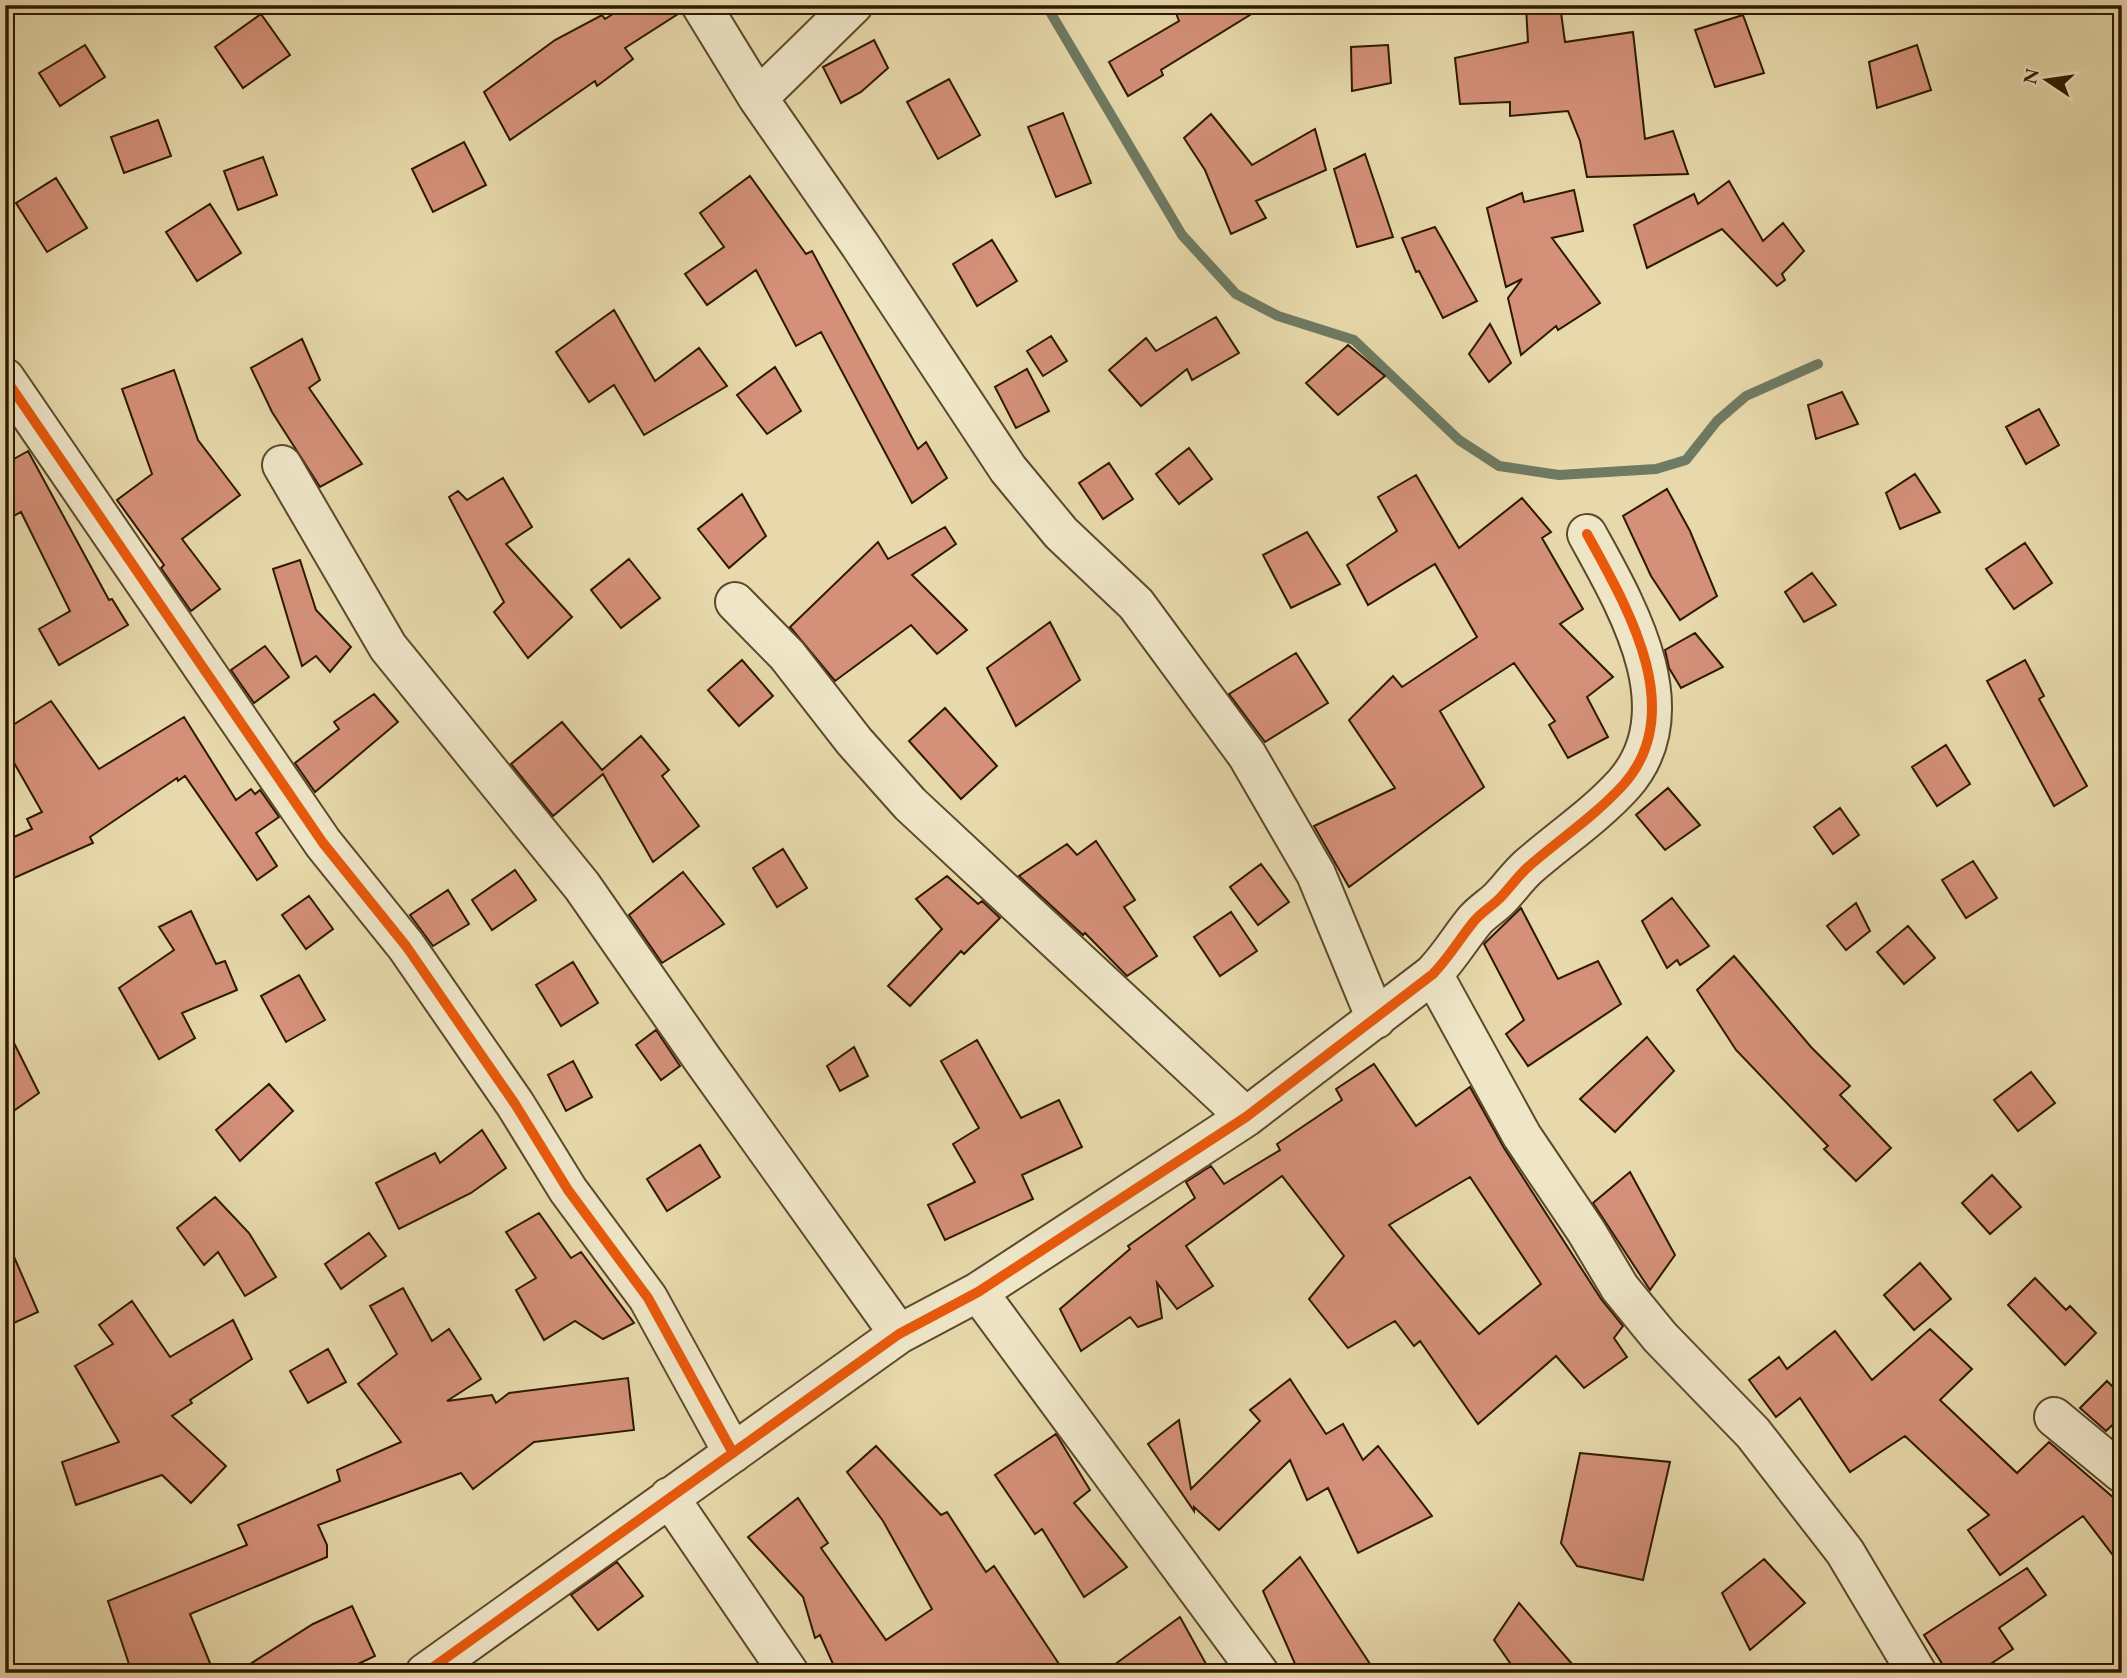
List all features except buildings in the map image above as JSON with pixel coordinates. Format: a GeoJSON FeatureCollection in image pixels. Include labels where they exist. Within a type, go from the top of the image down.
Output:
{"type":"FeatureCollection","features":[{"type":"Feature","properties":{"kind":"street"},"geometry":{"type":"LineString","coordinates":[[701,5],[758,98],[860,245],[1008,469],[1061,533],[1136,604],[1247,755],[1316,874],[1376,1019]]}},
{"type":"Feature","properties":{"kind":"street"},"geometry":{"type":"LineString","coordinates":[[758,98],[853,5]]}},
{"type":"Feature","properties":{"kind":"street"},"geometry":{"type":"LineString","coordinates":[[5,378],[323,843],[406,946],[515,1104],[568,1190],[648,1298],[733,1453]]}},
{"type":"Feature","properties":{"kind":"street"},"geometry":{"type":"LineString","coordinates":[[282,465],[388,647],[582,886],[899,1334]]}},
{"type":"Feature","properties":{"kind":"street"},"geometry":{"type":"LineString","coordinates":[[425,1673],[899,1334],[978,1292],[1246,1117],[1433,974],[1454,953],[1475,920],[1527,868],[1577,830],[1625,783],[1640,760],[1650,736],[1654,702],[1645,664],[1624,601],[1587,534]]}},
{"type":"Feature","properties":{"kind":"street"},"geometry":{"type":"LineString","coordinates":[[735,602],[787,655],[855,741],[910,804],[1246,1117]]}},
{"type":"Feature","properties":{"kind":"street"},"geometry":{"type":"LineString","coordinates":[[1433,974],[1522,1136],[1620,1288],[1660,1336],[1753,1433],[1836,1541],[1917,1673]]}},
{"type":"Feature","properties":{"kind":"street"},"geometry":{"type":"LineString","coordinates":[[978,1292],[1259,1673]]}},
{"type":"Feature","properties":{"kind":"street"},"geometry":{"type":"LineString","coordinates":[[2053,1417],[2122,1473]]}},
{"type":"Feature","properties":{"kind":"street"},"geometry":{"type":"LineString","coordinates":[[668,1497],[789,1673]]}},
{"type":"Feature","properties":{"kind":"waterway"},"geometry":{"type":"LineString","coordinates":[[1046,5],[1182,235],[1236,294],[1278,316],[1354,340],[1459,440],[1499,466],[1559,475],[1656,469],[1686,460],[1717,421],[1746,396],[1818,364]]}},
{"type":"Feature","properties":{"kind":"cycle path"},"geometry":{"type":"LineString","coordinates":[[5,378],[323,843],[406,946],[515,1104],[568,1190],[648,1298],[733,1453]]}},
{"type":"Feature","properties":{"kind":"cycle path"},"geometry":{"type":"LineString","coordinates":[[425,1673],[899,1334],[978,1292],[1246,1117],[1433,974],[1478,917],[1499,899],[1528,867],[1613,796],[1643,755],[1651,724],[1651,691],[1644,658],[1633,625],[1587,534]]}}]}
